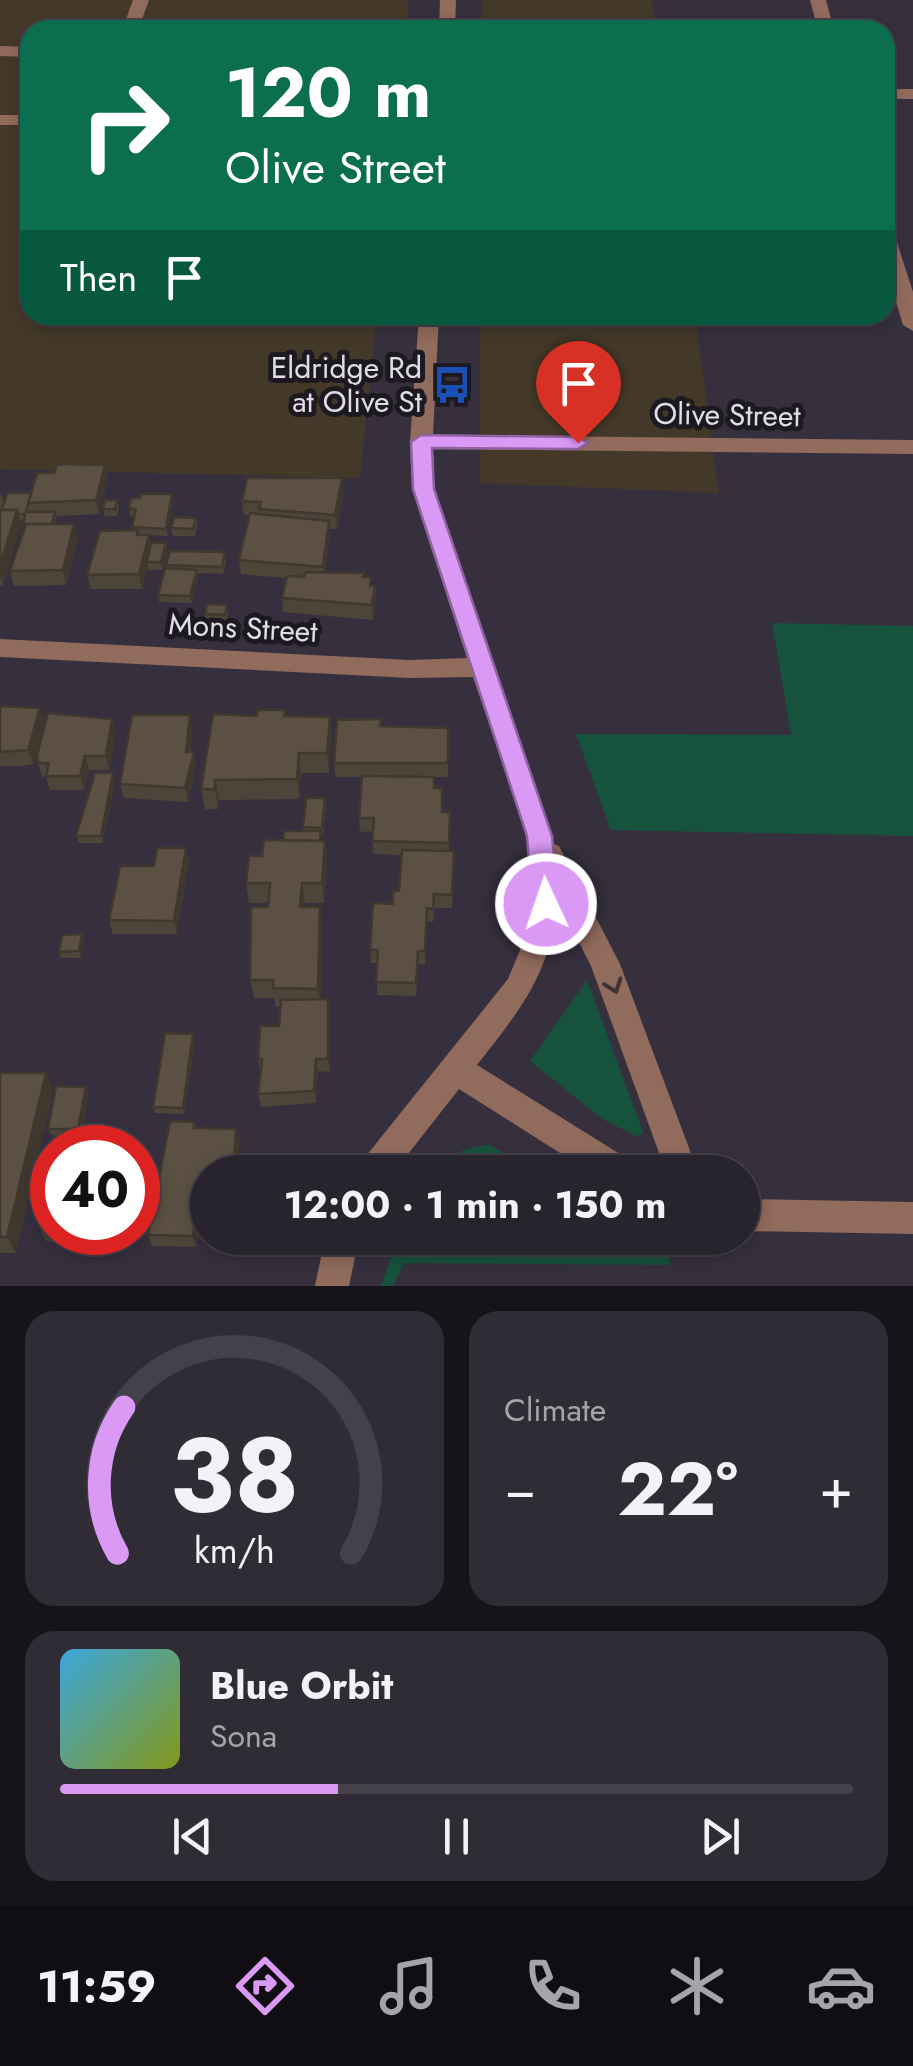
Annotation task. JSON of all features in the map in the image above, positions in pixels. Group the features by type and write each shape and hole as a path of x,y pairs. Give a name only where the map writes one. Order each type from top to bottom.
{"street":[{"path":"895,266 913,325"},
{"path":"428,325 421,442 423,489 540,836 606,964 676,1155"},
{"name":"Olive Street","path":"421,442 913,447"},
{"name":"Mons Street","path":"0,648 410,669 482,667"},
{"path":"387,1155 504,1010 534,956 546,904 540,836"},
{"path":"456,1068 510,1107 590,1155"},
{"path":"760,1215 913,1218"},
{"path":"332,1286 338,1255"}],"shaded area":[{"path":"0,0 409,0 407,20 20,20 20,325 376,325 360,478 0,469"},
{"path":"482,0 652,0 655,20 482,20"},
{"path":"480,325 696,325 719,493 480,483"}],"green space":[{"path":"772,623 913,626 913,836 611,830 576,734 791,735"},
{"path":"587,980 643,1132 638,1137 602,1119 530,1061"},
{"path":"489,1145 508,1155 454,1155"},
{"path":"392,1255 670,1255 669,1265 404,1263 393,1286 381,1286"}],"building":[{"path":"57,464 105,465 96,500 28,503 37,473 54,473"},
{"path":"247,478 342,478 335,515 259,509 261,502 242,501"},
{"path":"7,493 31,493 26,512 55,512 52,524 23,526 25,514 2,510"},
{"path":"141,494 172,494 166,529 132,527 136,509 129,509 131,498 140,498"},
{"path":"105,500 117,500 115,509 103,509"},
{"path":"0,510 17,510 0,565"},
{"path":"250,513 329,521 323,567 239,560"},
{"path":"174,517 196,518 193,529 171,528"},
{"path":"26,524 74,524 63,570 10,571"},
{"path":"138,530 137,535 149,535 139,574 87,575 100,531"},
{"path":"151,543 166,543 161,562 147,562"},
{"path":"170,551 225,552 222,567 166,565"},
{"path":"165,568 197,570 190,596 158,595"},
{"path":"306,572 364,573 363,577 371,577 370,586 375,586 372,605 282,598 287,576 304,577"},
{"path":"207,604 227,605 225,615 205,614"},
{"path":"0,706 40,708 28,750 0,752"},
{"path":"258,710 285,710 284,716 330,717 327,753 299,753 297,779 215,780 215,789 201,789 213,714 257,716"},
{"path":"48,713 112,719 106,756 85,756 80,776 46,776 49,763 38,763 37,755"},
{"path":"132,715 190,715 186,752 194,752 185,788 120,784"},
{"path":"381,719 380,726 448,728 448,763 334,763 337,720"},
{"path":"95,773 113,773 101,836 76,836"},
{"path":"362,776 434,777 434,788 442,788 442,812 450,812 449,843 372,841 374,818 359,818"},
{"path":"306,798 325,798 322,828 303,827"},
{"path":"284,831 321,831 320,841 283,841"},
{"path":"264,840 325,841 322,883 302,883 300,907 320,907 318,989 273,988 273,980 250,980 251,907 268,907 270,883 246,883 249,856 262,856"},
{"path":"157,848 186,848 174,921 109,920 120,866 154,866"},
{"path":"402,850 454,851 452,895 434,894 433,909 427,908 425,951 418,951 416,983 376,982 378,950 370,950 373,903 393,904 393,891 399,891"},
{"path":"82,934 79,951 59,952 62,935"},
{"path":"328,999 328,1059 316,1059 314,1091 258,1094 260,1026 279,1026 281,1000"},
{"path":"165,1033 193,1034 183,1108 153,1107"},
{"path":"0,1073 46,1073 34,1125 30,1125 30,1140 7,1237 0,1237"},
{"path":"56,1086 86,1087 79,1125 49,1125"},
{"path":"170,1121 194,1122 194,1128 236,1129 234,1155 190,1155 190,1236 160,1235 160,1173"}],"place":[{"name":"Eldridge Rd at Olive St","path":"452,385"}],"route":[{"path":"546,904 540,836 423,489 421,442 578,443"}]}
